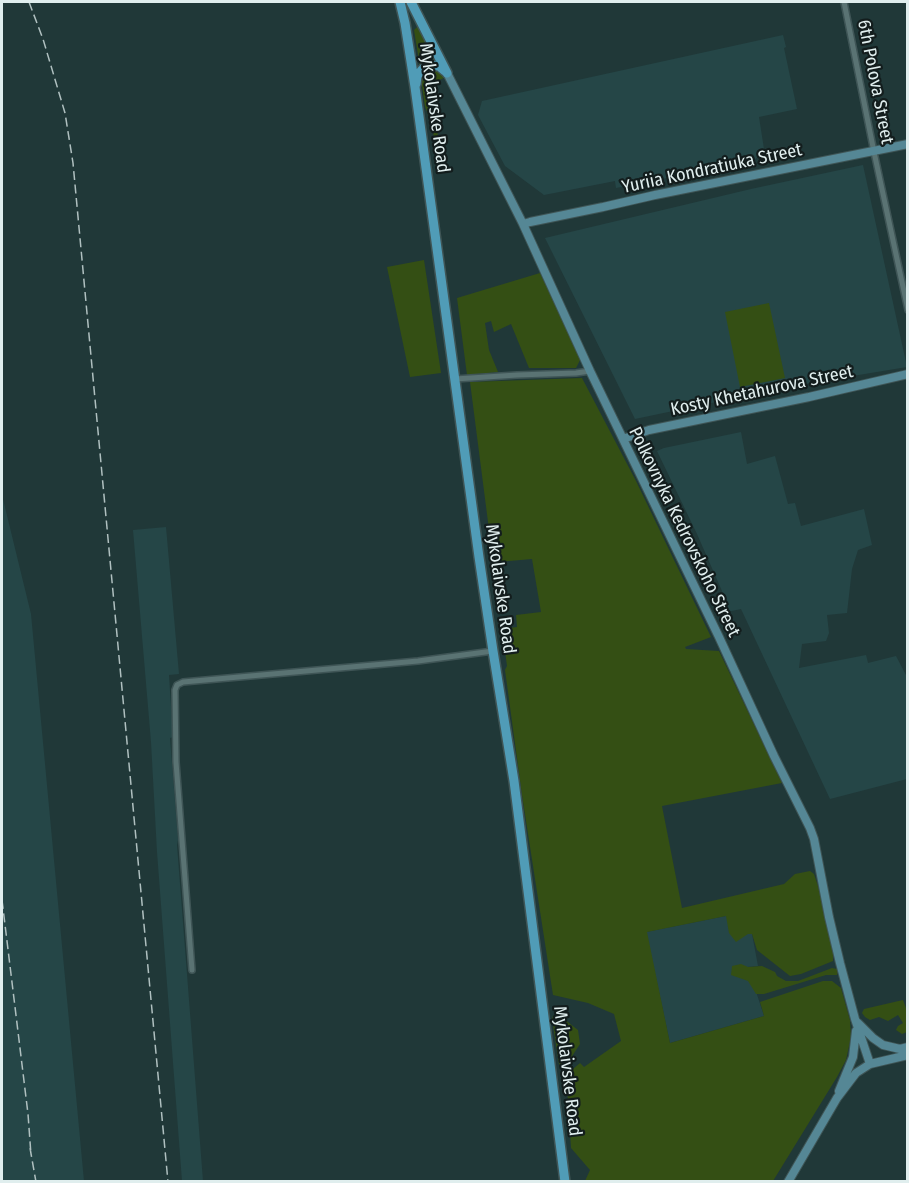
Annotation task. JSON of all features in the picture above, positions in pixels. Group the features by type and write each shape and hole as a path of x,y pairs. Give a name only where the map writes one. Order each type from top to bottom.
{"main road":[{"name":"Mykolaivske Road","path":"400,2 415,87 493,651 514,781 565,1182"},
{"path":"411,2 447,73"},
{"path":"415,87 417,76 427,65 439,66 447,73"}],"street":[{"name":"6th Polova Street","path":"844,2 908,310"},
{"name":"Polkovnyka Kedrovskoho Street","path":"447,73 522,224 814,839 833,934 855,1019 870,1064 856,1073 837,1098 788,1182"},
{"name":"Yuriia Kondratiuka Street","path":"522,224 908,144"},
{"path":"455,379 590,371"},
{"name":"Kosty Khetahurova Street","path":"623,439 649,430 908,374"},
{"path":"192,970 176,762 176,686 183,682 418,661 493,651"},
{"name":"Polkovnyka Kedrovskoho Street","path":"837,1098 853,1057 855,1019"},
{"path":"855,1019 883,1045 900,1049 908,1047"},
{"path":"870,1064 908,1055"}],"shaded area":[{"path":"783,35 797,109 759,117 764,149 754,161 616,188 615,181 544,195 505,166 478,115 482,101"},
{"path":"863,165 907,367 792,386 635,419 545,238"},
{"path":"741,432 747,464 775,456 788,504 795,503 801,526 864,509 872,545 858,550 852,569 847,613 827,615 829,633 826,641 802,644 799,668 866,655 868,663 896,656 907,677 907,779 830,799 741,609 727,612 722,591 657,451"},
{"path":"2,495 31,614 84,1181 2,1181"},
{"path":"166,527 179,674 169,675 173,737 170,738 203,1181 182,1181 151,742 133,530"},
{"path":"726,916 752,934 758,966 748,967 764,1016 670,1043 646,932"}],"green space":[{"path":"417,27 420,28 437,62 420,67 414,30"},
{"path":"433,68 446,77 433,83 438,136 434,137 425,107 421,79 423,74"},
{"path":"424,260 441,373 410,377 387,267"},
{"path":"540,273 581,358 576,368 529,368 511,324 494,332 491,321 485,323 489,350 498,372 467,375 457,298"},
{"path":"769,303 785,378 740,387 725,312"},
{"path":"582,378 636,481 711,637 685,647 686,649 719,651 782,783 662,806 682,908 784,884 795,874 810,871 814,874 818,886 833,947 833,961 790,976 757,950 752,934 736,942 729,933 726,916 647,932 670,1043 764,1016 760,1002 823,981 832,981 841,988 850,1020 851,1037 846,1060 773,1181 585,1181 590,1170 571,1148 567,1086 573,1069 580,1063 584,1067 621,1041 614,1014 588,1003 553,995 522,795 505,670 507,666 502,629 517,627 516,615 541,612 532,559 498,562 492,553 470,382"},
{"path":"741,964 748,967 762,966 775,972 777,976 786,981 798,981 832,968 838,971 837,975 826,975 764,994 756,994 748,981 731,975 732,966"},
{"path":"903,1000 907,1011 907,1032 902,1034 896,1030 903,1023 898,1015 888,1021 879,1017 870,1020 862,1013 864,1009"},
{"path":"556,1014 578,1030 580,1044 564,1066 559,1064 552,1019"}],"railway":[{"path":"29,2 43,39 65,113 73,163 168,1182"},
{"path":"2,900 31,1155"},
{"path":"30,1148 36,1182"}]}
